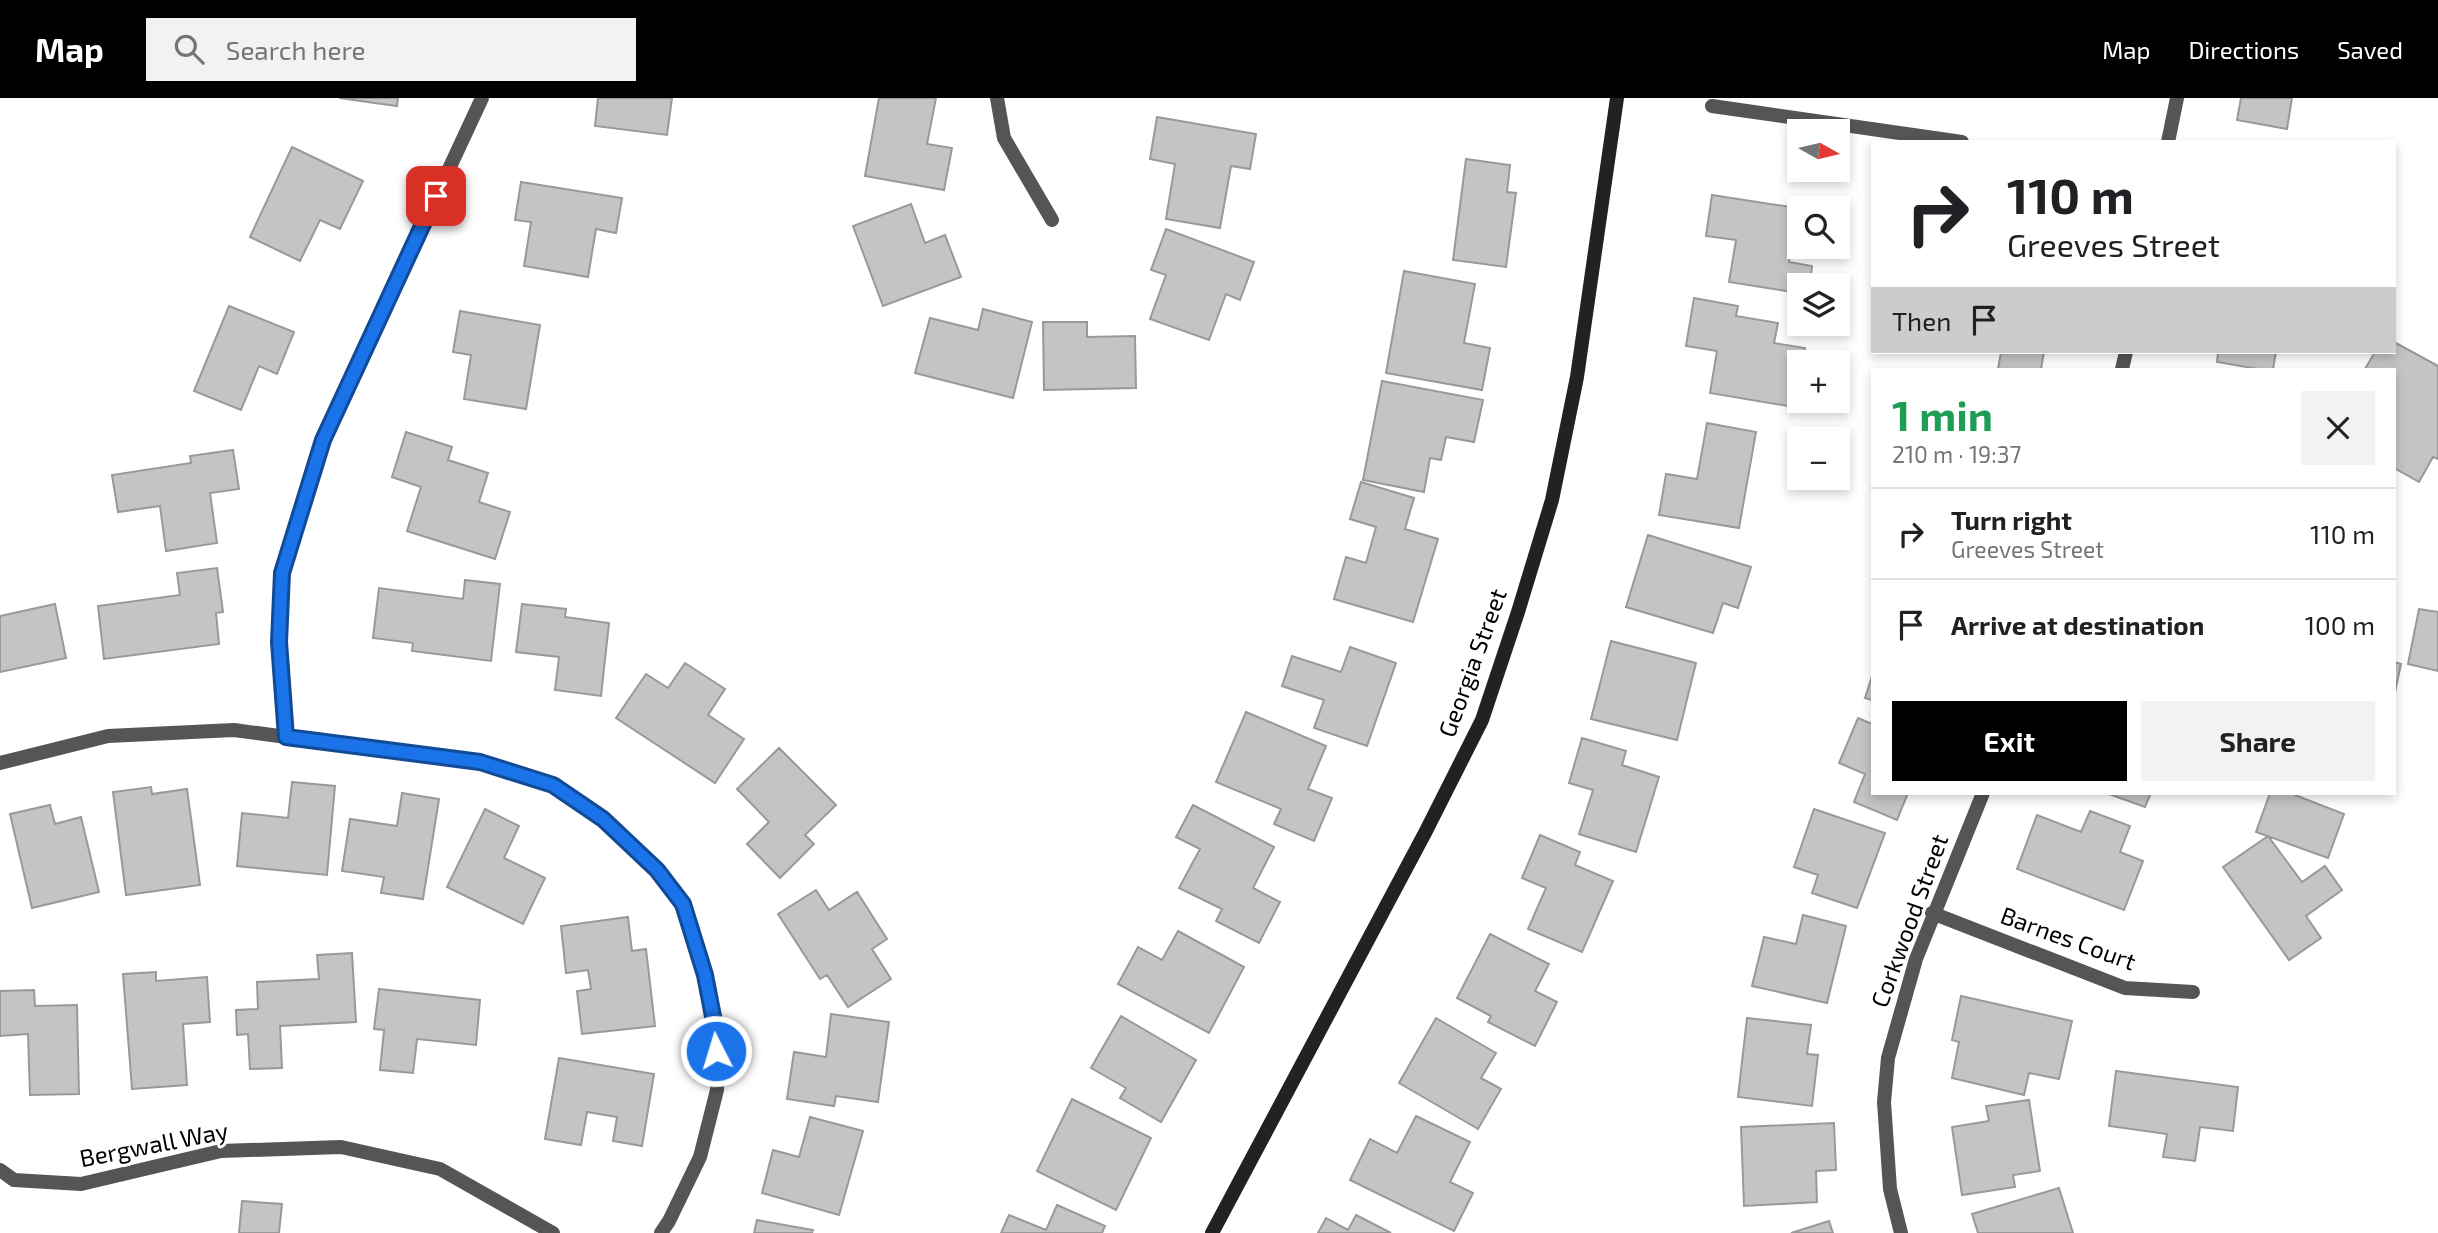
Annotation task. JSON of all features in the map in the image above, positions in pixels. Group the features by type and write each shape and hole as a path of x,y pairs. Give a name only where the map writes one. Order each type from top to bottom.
{"main road":[{"name":"Georgia Street","path":"1212,1233 1426,831 1482,720 1552,500 1577,377 1617,98"}],"street":[{"path":"286,737 279,642 282,573 286,559 323,440 482,98"},
{"path":"997,98 1004,138 1052,220"},
{"path":"2168,140 2177,98"},
{"path":"1712,106 1948,140"},
{"path":"0,763 108,736 234,730 480,762 553,785 603,819 657,870 683,904 705,975 716,1044 717,1090 701,1157 661,1233"},
{"name":"Corkwood Street","path":"1901,1233 1890,1189 1884,1102 1888,1058 1932,913 1982,795"},
{"name":"Barnes Court","path":"1932,913 2125,988 2193,992"},
{"name":"Bergwall Way","path":"0,1170 14,1180 81,1184 221,1152 341,1147 440,1169 553,1233"}],"building":[{"path":"339,98 398,98 397,106"},
{"path":"598,98 672,98 667,135 595,126"},
{"path":"879,98 936,98 927,144 952,148 944,190 865,176"},
{"path":"2241,98 2292,98 2287,129 2237,120"},
{"path":"1157,117 1256,134 1250,169 1231,166 1220,228 1166,219 1175,164 1150,159"},
{"path":"292,147 363,181 340,229 320,220 300,261 250,237"},
{"path":"1466,159 1510,165 1507,192 1516,193 1506,267 1453,260"},
{"path":"521,182 622,198 616,233 596,229 588,277 524,266 531,222 515,220"},
{"path":"1712,195 1787,206 1787,259 1789,262 1812,266 1811,273 1787,273 1787,291 1729,282 1736,240 1706,236"},
{"path":"911,204 925,243 945,235 961,277 883,306 853,226"},
{"path":"1166,229 1254,262 1240,300 1226,294 1209,340 1150,319 1166,275 1151,270"},
{"path":"1404,271 1475,284 1464,343 1490,348 1482,390 1386,373"},
{"path":"1694,298 1738,306 1736,316 1778,323 1774,343 1805,348 1787,350 1787,406 1710,393 1717,351 1686,346"},
{"path":"229,306 294,332 277,374 259,366 241,410 194,391"},
{"path":"983,309 1032,322 1013,398 915,373 930,318 978,330"},
{"path":"460,311 540,325 526,409 464,399 471,355 453,352"},
{"path":"1043,322 1087,322 1087,337 1135,336 1136,388 1044,390"},
{"path":"2396,343 2438,366 2438,459 2433,457 2419,482 2396,469 2396,368 2366,368 2374,354 2396,354"},
{"path":"2001,354 2044,354 2041,368 1998,368"},
{"path":"2218,354 2276,354 2273,368 2252,368 2217,362"},
{"path":"1382,381 1483,400 1474,442 1446,437 1441,460 1430,458 1424,492 1363,480"},
{"path":"1707,423 1756,432 1739,528 1659,515 1666,474 1697,479"},
{"path":"406,432 452,447 448,460 488,473 479,502 510,512 495,559 407,531 421,487 392,477"},
{"path":"233,450 239,489 210,493 217,543 166,551 160,506 118,512 112,475 191,463 190,456"},
{"path":"1361,482 1414,498 1405,529 1438,539 1413,622 1334,599 1346,557 1366,563 1376,527 1350,519"},
{"path":"1648,535 1751,567 1738,608 1723,603 1713,633 1626,607"},
{"path":"217,568 223,612 216,613 219,644 104,659 98,606 180,595 177,573"},
{"path":"465,580 500,584 491,661 412,651 413,643 373,638 379,588 463,599"},
{"path":"55,604 66,658 0,672 0,616"},
{"path":"522,604 566,609 565,617 609,623 601,696 555,690 559,657 516,652"},
{"path":"2419,609 2438,612 2438,671 2408,664"},
{"path":"1611,641 1696,663 1677,740 1591,719"},
{"path":"1350,647 1396,663 1367,746 1314,728 1324,700 1282,686 1292,656 1341,672"},
{"path":"685,663 725,689 708,715 744,739 715,783 616,718 646,674 668,688"},
{"path":"2396,663 2401,664 2396,688"},
{"path":"1871,679 1871,700 1865,698"},
{"path":"1246,712 1326,746 1308,789 1332,798 1314,841 1274,824 1281,809 1216,782"},
{"path":"1858,718 1871,724 1871,795 1907,795 1897,820 1854,802 1865,774 1839,763"},
{"path":"1582,738 1626,751 1622,765 1659,777 1636,852 1579,834 1593,790 1569,783"},
{"path":"779,748 836,805 805,835 814,844 780,878 747,844 769,822 737,789"},
{"path":"292,782 335,786 327,875 237,866 242,813 288,818"},
{"path":"151,787 152,794 187,789 200,885 126,895 113,792"},
{"path":"402,793 439,799 423,899 381,893 384,877 342,871 350,819 397,826"},
{"path":"2112,795 2150,795 2145,807"},
{"path":"2269,795 2295,795 2344,814 2328,858 2256,832"},
{"path":"50,805 55,824 81,817 99,892 32,908 10,814"},
{"path":"1193,805 1274,847 1253,888 1280,902 1259,943 1216,921 1222,909 1179,888 1200,849 1176,837"},
{"path":"485,809 519,826 504,858 545,878 523,924 447,887"},
{"path":"1814,809 1885,833 1857,908 1812,893 1818,875 1794,867"},
{"path":"2090,811 2130,826 2120,852 2143,861 2124,910 2017,869 2037,815 2081,832"},
{"path":"1540,835 1580,852 1575,865 1613,881 1582,952 1528,929 1546,888 1522,878"},
{"path":"2268,836 2302,882 2325,866 2342,890 2306,916 2321,938 2289,960 2223,867"},
{"path":"816,890 829,910 857,892 887,939 872,949 891,979 848,1007 827,975 820,979 778,914"},
{"path":"1803,915 1846,926 1827,1003 1752,986 1764,937 1796,944"},
{"path":"628,917 632,951 646,949 655,1026 582,1034 577,991 591,989 588,970 566,973 561,926"},
{"path":"1178,931 1244,967 1209,1033 1118,984 1138,947 1162,960"},
{"path":"1490,934 1549,964 1535,991 1557,1002 1535,1046 1488,1022 1491,1016 1457,998"},
{"path":"352,953 356,1022 280,1026 282,1068 250,1069 248,1034 237,1035 236,1010 258,1009 257,982 319,979 317,955"},
{"path":"156,972 156,981 207,977 210,1022 183,1024 187,1085 132,1089 123,974"},
{"path":"379,989 480,1000 476,1045 417,1039 413,1073 380,1070 384,1030 374,1029"},
{"path":"34,990 35,1006 77,1005 79,1094 30,1095 28,1034 0,1036 0,991"},
{"path":"1961,996 2072,1021 2059,1079 2029,1073 2024,1095 1952,1078 1959,1042 1952,1040"},
{"path":"831,1014 889,1022 878,1102 836,1096 834,1106 787,1099 794,1052 826,1057"},
{"path":"1121,1016 1196,1060 1161,1122 1120,1098 1126,1088 1091,1068"},
{"path":"1436,1018 1496,1053 1481,1078 1501,1089 1478,1129 1399,1083"},
{"path":"1747,1018 1811,1025 1807,1054 1818,1055 1812,1106 1738,1097"},
{"path":"559,1058 654,1074 642,1146 613,1141 617,1117 587,1112 581,1145 545,1139"},
{"path":"2116,1071 2238,1087 2233,1131 2200,1127 2195,1161 2163,1157 2167,1134 2109,1126"},
{"path":"1072,1099 1151,1138 1116,1210 1037,1171"},
{"path":"2029,1100 2040,1171 2013,1175 2015,1187 1962,1195 1952,1127 1989,1121 1986,1106"},
{"path":"1416,1116 1470,1142 1450,1182 1473,1193 1454,1231 1350,1180 1370,1139 1397,1153"},
{"path":"810,1117 863,1131 839,1215 762,1193 773,1150 799,1157"},
{"path":"1834,1123 1836,1170 1816,1171 1817,1202 1744,1206 1741,1127"},
{"path":"2059,1188 2073,1233 1978,1233 1972,1214"},
{"path":"242,1201 282,1204 279,1233 239,1233"},
{"path":"1057,1205 1105,1226 1102,1233 1001,1233 1009,1215 1046,1230"},
{"path":"1356,1215 1391,1233 1318,1233 1326,1218 1348,1230"},
{"path":"757,1220 813,1230 812,1233 754,1233"},
{"path":"1829,1221 1833,1233 1791,1233"}],"route":[{"path":"436,196 323,440 282,573 279,642 286,737 480,762 553,785 603,819 657,870 683,904 705,975 716,1032 716,1051"}]}
